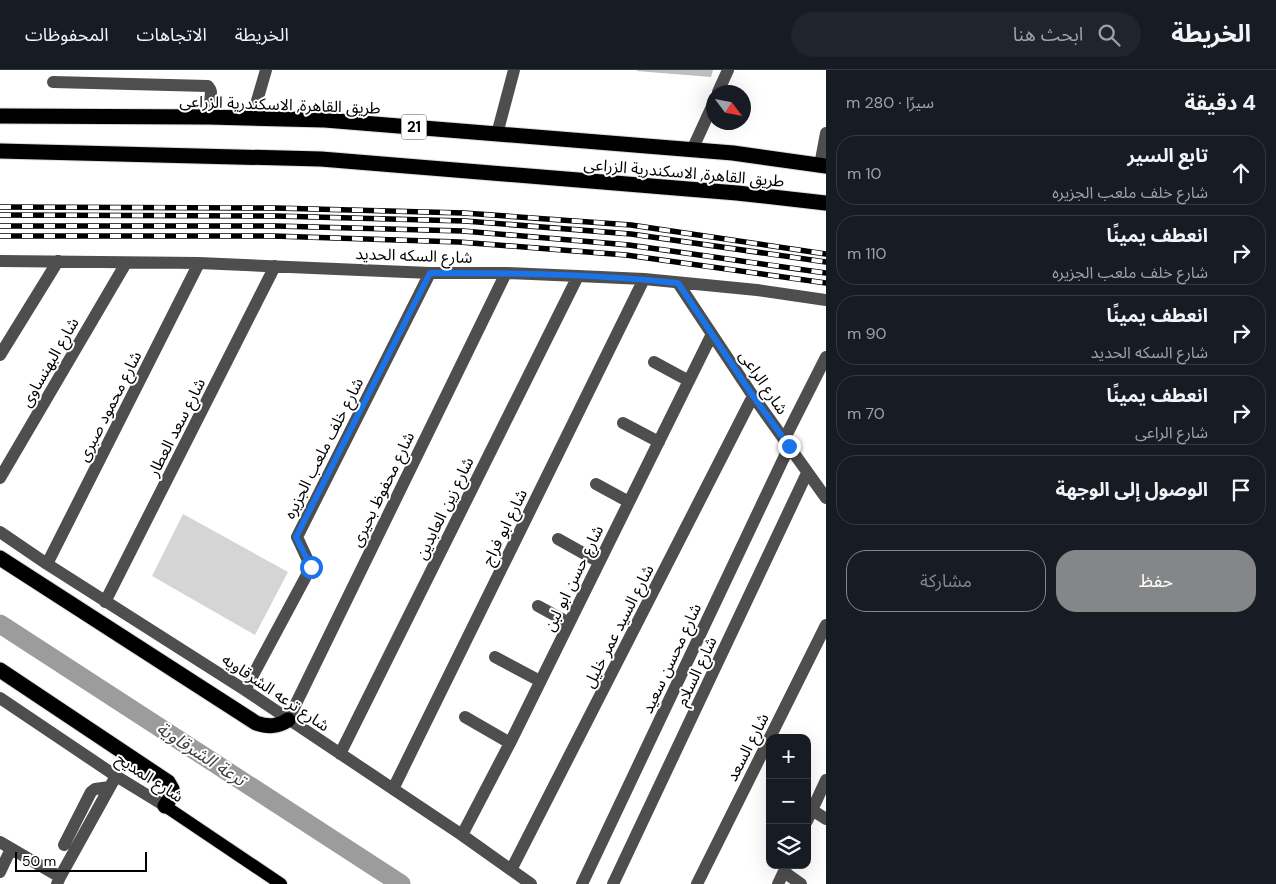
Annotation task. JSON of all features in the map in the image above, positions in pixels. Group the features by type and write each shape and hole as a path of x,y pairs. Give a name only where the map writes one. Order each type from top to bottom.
{"highway":[{"name":"طريق القاهرة, الاسكندرية الزراعى","path":"0,116 209,117 325,120 733,153 823,165"},
{"name":"طريق القاهرة, الاسكندرية الزراعى","path":"0,151 321,159 737,193 826,203"},
{"path":"0,558 256,723 263,726 271,726 288,720"},
{"path":"0,670 168,782 172,789 171,798 165,806"}],"main road":[{"name":"شارع المديح","path":"165,806 281,884"}],"street":[{"path":"252,118 266,70"},
{"path":"497,134 514,70"},
{"path":"721,85 728,70"},
{"path":"53,82 208,86 211,92 209,117"},
{"path":"692,150 706,119"},
{"path":"823,165 826,133"},
{"name":"شارع السكه الحديد","path":"0,261 199,263 430,273 506,273 644,279 757,290 826,300"},
{"path":"0,356 58,261"},
{"name":"شارع البهنساوى","path":"0,478 126,263"},
{"name":"شارع محمود صبرى","path":"47,564 199,263"},
{"name":"شارع سعد العطار","path":"106,602 275,266"},
{"name":"شارع خلف ملعب الجزيره","path":"245,690 311,567 296,537 430,273"},
{"name":"شارع محفوظ بحيرى","path":"288,720 506,273"},
{"name":"شارع زين العابدين","path":"340,754 578,276"},
{"name":"شارع ابو فراج","path":"392,789 644,279"},
{"name":"شارع الراعى","path":"678,283 753,396 826,498"},
{"name":"شارع حسن ابو لبن","path":"462,836 510,743 712,334"},
{"name":"شارع محسن سعيد","path":"582,884 826,357"},
{"path":"654,362 689,381"},
{"name":"شارع السيد عمر خليل","path":"511,870 753,396"},
{"path":"623,422 659,442"},
{"name":"شارع السلام","path":"613,884 807,473"},
{"path":"596,484 629,502"},
{"name":"شارع ترعه الشرقاويه","path":"0,532 245,690 531,884"},
{"path":"558,539 599,562"},
{"path":"538,606 569,623"},
{"name":"شارع السعد","path":"696,884 826,625"},
{"path":"495,657 540,682"},
{"name":"شارع المديح","path":"0,698 116,776 165,806"},
{"path":"465,717 510,743"},
{"path":"0,842 58,882 116,776"},
{"path":"811,813 826,780"},
{"path":"64,845 91,792 95,789 110,787"},
{"path":"811,815 826,820"},
{"path":"0,872 11,849"},
{"path":"778,884 785,869"},
{"path":"786,869 801,884"}],"shaded area":[{"path":"183,514 288,572 255,635 152,576"}],"building":[{"path":"637,70 713,70 711,77"}],"waterway":[{"name":"ترعة الشرقاوية","path":"0,624 401,884"}],"railway":[{"path":"0,207 275,208 464,213 631,225 826,254"},
{"path":"0,215 275,216 465,221 631,234 826,262"},
{"path":"0,226 276,226 463,231 629,245 826,273"},
{"path":"0,236 273,236 459,242 626,255 826,283"}],"route":[{"path":"311,567 296,537 430,273 506,273 644,279 678,283 753,396 789,446"}]}
